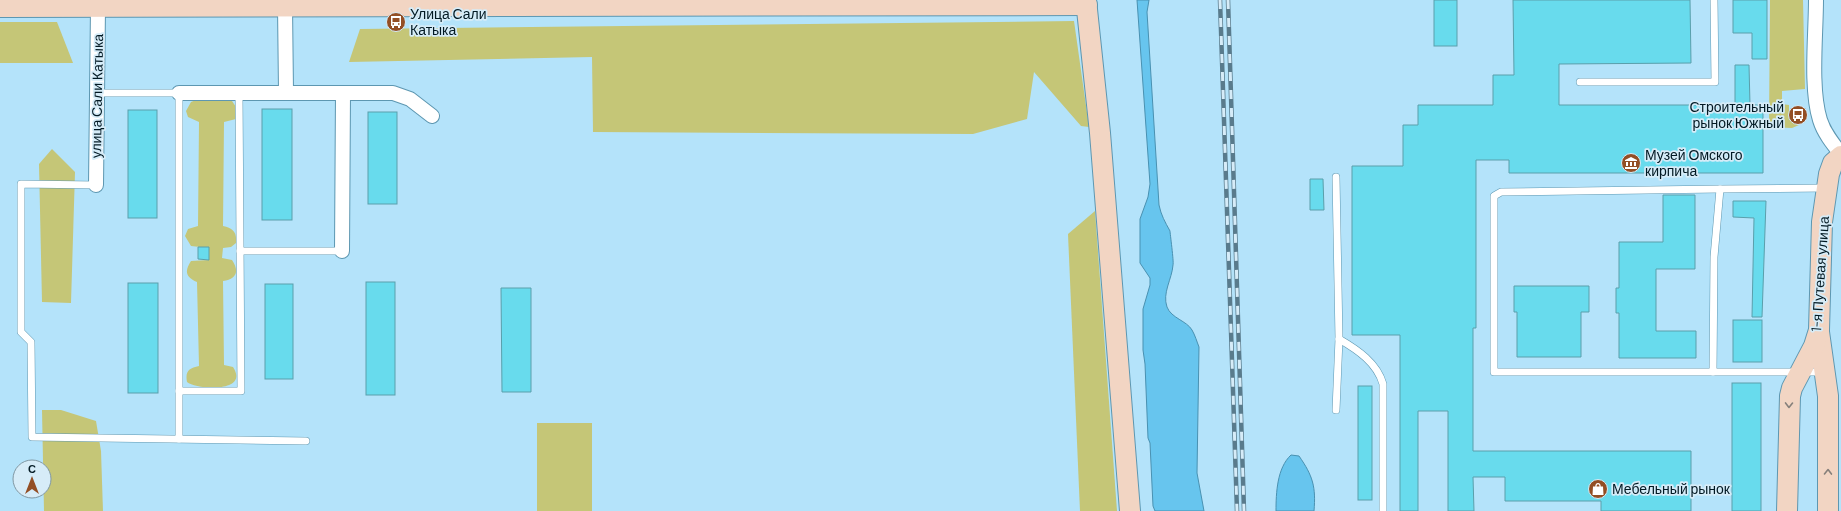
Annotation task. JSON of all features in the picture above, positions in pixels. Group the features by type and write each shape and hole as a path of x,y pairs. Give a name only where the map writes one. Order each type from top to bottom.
{"main road":[{"path":"0,7 98,7 147,3 285,6 324,3 1087,2 1100,133 1130,511"},
{"name":"1-я Путевая улица","path":"1787,511 1790,396 1792,388 1814,346 1818,330 1822,222 1829,174 1833,163 1841,155"},
{"path":"1818,330 1829,406 1828,511"}],"street":[{"name":"1-я Путевая улица","path":"1816,0 1815,96 1820,121 1829,139 1841,155"},
{"path":"285,6 286,92"},
{"name":"улица Сали Катыка","path":"96,185 98,7"},
{"path":"180,93 393,93 410,99 432,116"},
{"path":"342,251 343,93"}],"lane":[{"path":"1580,82 1715,82 1714,0"},
{"path":"97,93 180,93 179,439"},
{"path":"179,391 241,391 238,93"},
{"path":"1336,177 1339,339 1336,410"},
{"path":"96,185 21,184 21,332 31,342 32,437 306,441"},
{"path":"1824,372 1494,372 1494,196 1501,192 1828,188"},
{"path":"1713,372 1714,257 1720,189"},
{"path":"240,251 342,251"},
{"path":"1339,339 1359,350 1380,373 1384,384 1382,511"}],"shaded area":[{"path":"1770,0 1803,0 1805,89 1782,91 1782,104 1789,105 1789,120 1799,121 1799,125 1792,128 1769,127"},
{"path":"1074,21 1089,127 1081,126 1034,72 1027,119 973,134 593,132 592,57 349,62 360,29"},
{"path":"0,22 57,22 73,63 0,63"},
{"path":"196,100 232,101 236,107 236,119 224,122 223,226 234,231 236,243 231,247 223,248 222,258 232,260 236,268 234,277 223,281 224,365 233,367 236,375 234,381 229,385 210,388 193,385 187,382 188,371 199,366 197,282 188,276 187,268 191,261 209,260 209,248 191,246 185,236 188,229 198,226 199,122 188,117 186,111 191,102"},
{"path":"52,149 75,172 71,303 42,302 39,164"},
{"path":"1095,211 1117,511 1080,511 1068,234"},
{"path":"42,410 61,410 96,421 101,451 103,511 44,511 44,499 52,499 52,459 43,459"},
{"path":"537,423 592,423 592,511 537,511"}],"water":[{"path":"1137,0 1149,0 1147,12 1159,205 1170,231 1173,259 1172,270 1166,291 1166,302 1169,311 1190,327 1199,347 1197,473 1204,511 1155,511 1153,506 1143,350 1143,309 1150,285 1150,278 1140,263 1140,219 1148,197 1150,184"},
{"path":"1291,455 1299,456 1308,470 1314,488 1314,511 1276,511 1278,481 1286,460"}],"building":[{"path":"1434,0 1457,0 1457,46 1434,46"},
{"path":"1513,0 1690,0 1691,63 1559,64 1559,105 1735,105 1735,65 1749,65 1750,105 1763,105 1763,173 1509,173 1509,160 1476,160 1476,328 1473,328 1473,451 1691,451 1691,511 1601,511 1601,501 1505,501 1505,477 1473,477 1474,511 1448,511 1448,411 1418,411 1418,511 1400,511 1400,335 1352,335 1352,166 1403,166 1403,125 1418,125 1418,105 1493,105 1493,75 1514,75"},
{"path":"1733,0 1767,0 1767,59 1752,59 1752,33 1733,33"},
{"path":"262,109 292,109 292,220 262,220"},
{"path":"128,110 157,110 157,218 128,218"},
{"path":"368,112 397,112 397,204 368,204"},
{"path":"1310,179 1323,179 1324,210 1310,210"},
{"path":"1663,195 1695,195 1695,269 1656,269 1656,331 1696,331 1696,358 1619,358 1619,313 1616,313 1616,288 1619,288 1619,242 1663,242"},
{"path":"1733,201 1766,201 1762,317 1752,317 1754,218 1733,217"},
{"path":"198,247 209,247 209,260 198,259"},
{"path":"366,282 395,282 395,395 366,395"},
{"path":"128,283 158,283 158,393 128,393"},
{"path":"265,284 293,284 293,379 265,379"},
{"path":"1514,286 1589,286 1589,312 1581,312 1581,357 1517,357 1517,312 1514,312"},
{"path":"501,288 531,288 531,392 502,392"},
{"path":"1733,320 1762,320 1762,362 1733,362"},
{"path":"1732,383 1761,383 1761,511 1732,511"},
{"path":"1358,386 1372,386 1372,500 1358,500"}],"railway":[{"path":"1220,0 1237,511"},
{"path":"1228,0 1244,511"}],"place":[{"name":"Улица Сали Катыка","path":"396,22"},
{"name":"Строительный рынок Южный","path":"1798,115"},
{"name":"Музей Омского кирпича","path":"1631,163"},
{"name":"Мебельный рынок","path":"1598,489"}]}
